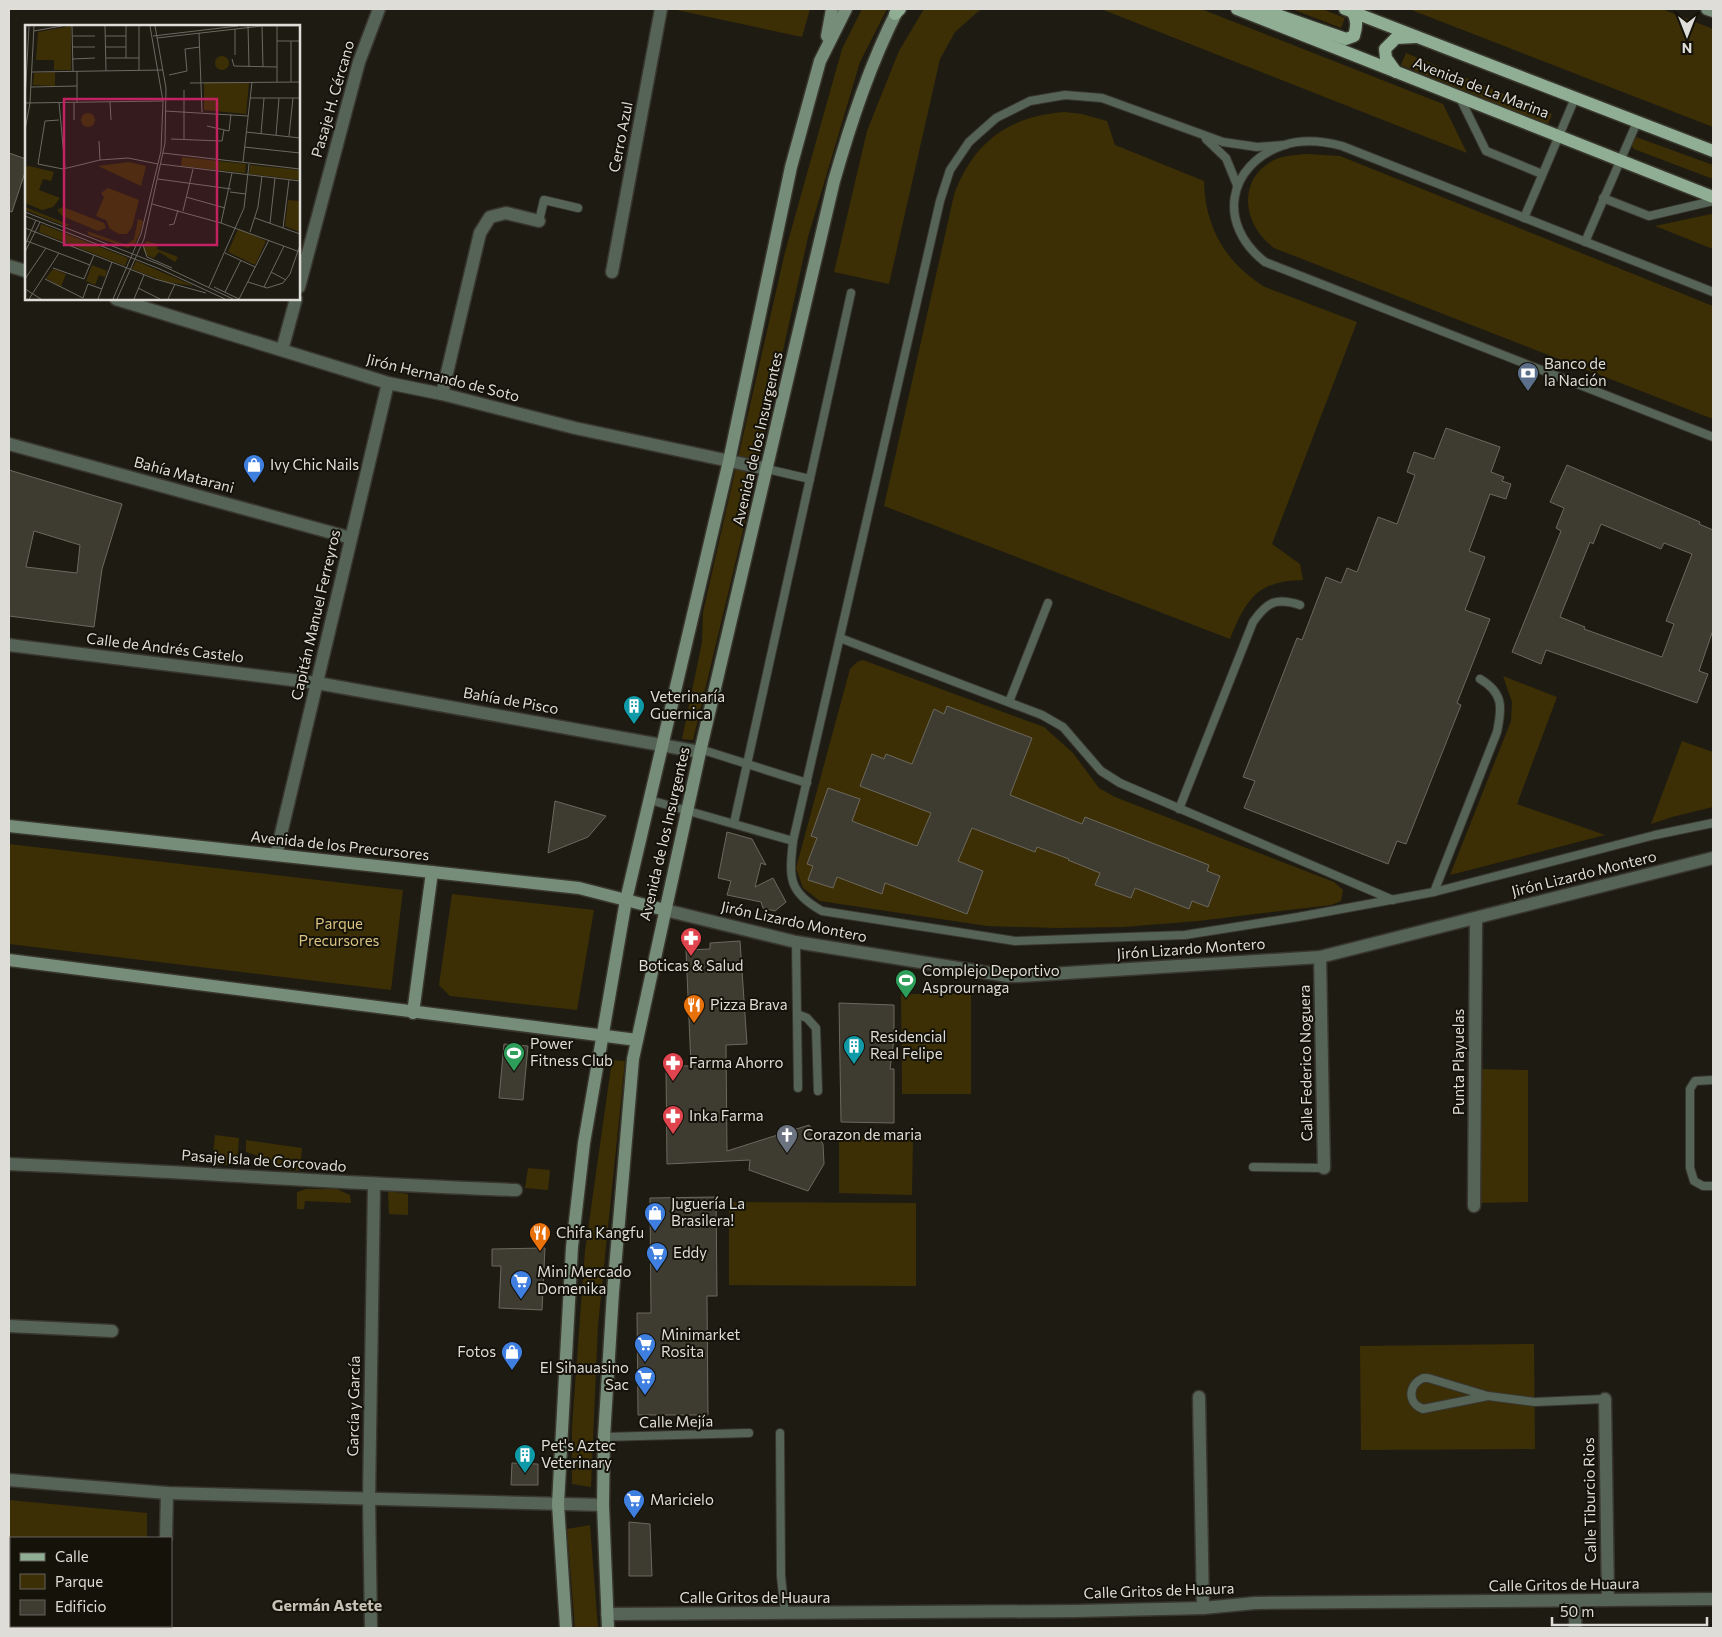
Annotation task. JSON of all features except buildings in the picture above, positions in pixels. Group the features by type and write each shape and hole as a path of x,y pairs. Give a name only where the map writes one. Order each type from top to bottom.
{"main road":[{"path":"824,50 832,9"},
{"name":"Avenida de los Insurgentes","path":"566,1628 558,1504 573,1238 584,1142 626,900 729,461 791,167 824,50 846,9"},
{"name":"Avenida de La Marina","path":"1237,9 1713,197"},
{"path":"1253,9 1263,10 1346,39 1354,36 1357,20 1349,10"},
{"path":"1707,9 1713,11"},
{"name":"Avenida de La Marina","path":"1349,10 1713,151"},
{"name":"Avenida de los Insurgentes","path":"608,1628 603,1505 604,1437 613,1292 637,1040 700,751 768,469 834,181 852,120 871,67 897,11"},
{"path":"1396,72 1386,58 1385,49 1396,38 1421,37"},
{"name":"Avenida de los Precursores","path":"9,826 579,888 665,910"},
{"path":"413,1013 432,872"},
{"path":"9,960 413,1013 637,1040"}],"street":[{"name":"Pasaje H. Cércano","path":"300,283 359,62 379,9"},
{"name":"Cerro Azul","path":"612,272 661,9"},
{"path":"442,394 480,233 490,216 506,213 539,221"},
{"path":"9,266 25,271"},
{"name":"Jirón Hernando de Soto","path":"119,300 388,383 442,394 575,428 768,469"},
{"path":"282,350 296,300"},
{"name":"Capitán Manuel Ferreyros","path":"276,855 388,383"},
{"name":"Bahía Matarani","path":"9,444 351,538"},
{"name":"Calle de Andrés Castelo","path":"9,646 317,683"},
{"name":"Bahía de Pisco","path":"317,683 700,751"},
{"name":"Jirón Lizardo Montero","path":"665,910 796,942 1008,976 1320,958 1713,858"},
{"name":"Punta Playuelas","path":"1474,1206 1476,919"},
{"name":"Calle Federico Noguera","path":"1320,958 1324,1168"},
{"name":"Pasaje Isla de Corcovado","path":"9,1164 156,1170 374,1185 516,1190"},
{"name":"García y García","path":"371,1628 369,1499 374,1185"},
{"path":"9,1326 112,1331"},
{"path":"1199,1397 1204,1608"},
{"name":"Calle Tiburcio Rios","path":"1605,1400 1608,1599"},
{"path":"9,1480 167,1493 603,1505"},
{"path":"166,1537 167,1493"},
{"name":"Calle Gritos de Huaura","path":"606,1614 785,1614 1204,1608 1255,1603 1576,1602 1608,1599 1713,1600"},
{"path":"1575,1628 1576,1602"}],"lane":[{"path":"1713,292 1342,146 1313,141 1285,145 1240,146 1199,134 1102,98 1065,95 1030,101 996,118 969,142 950,170 940,202 806,783 793,841 790,865 793,884 804,900 822,911 1015,941 1185,935 1393,901 1655,835 1713,823"},
{"path":"1460,98 1486,151 1542,174"},
{"path":"1524,218 1574,98"},
{"path":"1585,242 1637,122"},
{"path":"1199,134 1216,146 1226,158 1238,185"},
{"path":"1285,145 1255,162 1241,176 1234,199 1236,223 1247,245 1266,262 1713,437"},
{"path":"1604,198 1649,216 1713,201"},
{"path":"539,221 544,200 578,208"},
{"path":"734,823 851,293"},
{"path":"768,469 810,479"},
{"path":"1179,809 1253,622 1263,608 1275,601 1287,601 1300,605"},
{"path":"1009,702 1048,603"},
{"path":"840,638 1042,715 1063,727 1101,771 1120,783 1393,901"},
{"path":"1434,892 1497,732 1502,712 1498,695 1491,686 1480,679"},
{"path":"700,751 806,783"},
{"path":"650,800 688,809 793,841"},
{"path":"796,942 798,1088"},
{"path":"798,1014 807,1018 816,1028 818,1091"},
{"path":"1713,1080 1695,1081 1690,1089 1690,1168 1694,1181 1703,1186 1713,1186"},
{"path":"1253,1167 1324,1168"},
{"path":"1488,1396 1428,1409 1420,1408 1415,1404 1411,1394 1416,1382 1428,1378 1488,1396 1535,1402 1605,1400"},
{"name":"Calle Mejía","path":"604,1437 749,1433"},
{"path":"780,1433 781,1576 785,1614"}],"green space":[{"path":"672,9 810,9 802,37"},
{"path":"862,9 887,9 860,62 808,237 747,514 693,740 682,739 702,642 703,612 785,252 842,49"},
{"path":"924,9 981,9 955,32 940,59 889,284 834,272 867,131 899,51"},
{"path":"1101,9 1201,9 1443,104 1467,153"},
{"path":"1292,9 1322,9 1345,18 1341,28"},
{"path":"1409,9 1662,9 1713,29 1713,127"},
{"path":"1406,53 1552,114 1548,124 1401,65"},
{"path":"1065,112 1082,114 1107,121 1115,145 1204,181 1208,214 1213,229 1229,255 1251,277 1265,287 1357,322 1272,544 1300,564 1303,580 1274,584 1255,595 1242,613 1230,639 884,506 954,195 962,176 971,160 983,147 1010,126 1027,119"},
{"path":"1636,137 1713,165 1713,179 1634,149 1631,145"},
{"path":"1307,154 1340,156 1713,306 1713,419 1274,248 1255,227 1250,215 1249,189 1254,178 1263,167 1276,159"},
{"path":"1713,215 1713,249 1655,226"},
{"path":"863,660 1044,727 1073,753 1099,788 1115,797 1334,882 1343,890 1341,901 1331,905 1198,921 1123,927 1056,928 987,926 820,901 803,888 796,868 850,669 857,662"},
{"path":"1503,676 1557,697 1517,804 1605,835 1450,875 1511,721 1512,702"},
{"path":"1682,741 1713,752 1713,807 1651,824"},
{"name":"Parque Precursores","path":"9,844 403,890 391,990 9,944"},
{"path":"452,894 594,910 577,1010 450,996 439,985"},
{"path":"901,994 971,994 971,1094 902,1094"},
{"path":"612,1060 625,1061 598,1325 591,1487 572,1484 572,1426 585,1251"},
{"path":"1480,1069 1528,1070 1528,1202 1479,1203"},
{"path":"215,1135 239,1138 237,1165 212,1165"},
{"path":"839,1136 913,1138 912,1195 839,1193"},
{"path":"246,1140 302,1148 300,1171 283,1169 264,1158 246,1152"},
{"path":"528,1168 550,1170 548,1190 525,1188"},
{"path":"306,1189 337,1189 350,1195 351,1203 305,1201 304,1209 297,1209 297,1192"},
{"path":"388,1191 408,1194 408,1215 389,1214"},
{"path":"729,1202 916,1203 916,1286 729,1285"},
{"path":"1534,1344 1535,1449 1361,1450 1360,1346"},
{"path":"9,1500 147,1513 147,1537 10,1537 10,1627 147,1628 9,1628"},
{"path":"590,1525 598,1628 575,1628 567,1529"}],"place":[{"name":"Banco de la Nación","path":"1528,392"},
{"name":"Ivy Chic Nails","path":"254,484"},
{"name":"Veterinaría Guernica","path":"634,725"},
{"name":"Boticas & Salud","path":"691,957"},
{"name":"Complejo Deportivo Asprournaga","path":"906,999"},
{"name":"Pizza Brava","path":"694,1024"},
{"name":"Residencial Real Felipe","path":"854,1065"},
{"name":"Power Fitness Club","path":"514,1072"},
{"name":"Farma Ahorro","path":"673,1082"},
{"name":"Inka Farma","path":"673,1135"},
{"name":"Corazon de maria","path":"787,1154"},
{"name":"Juguería La Brasilera!","path":"655,1232"},
{"name":"Chifa Kangfu","path":"540,1252"},
{"name":"Eddy","path":"657,1272"},
{"name":"Mini Mercado Domenika","path":"521,1300"},
{"name":"Minimarket Rosita","path":"645,1363"},
{"name":"Fotos","path":"512,1371"},
{"name":"El Sihauasino Sac","path":"645,1396"},
{"name":"Pet's Aztec Veterinary","path":"525,1474"},
{"name":"Maricielo","path":"634,1519"}],"district":[{"name":"Germán Astete","path":"327,1605"}]}
